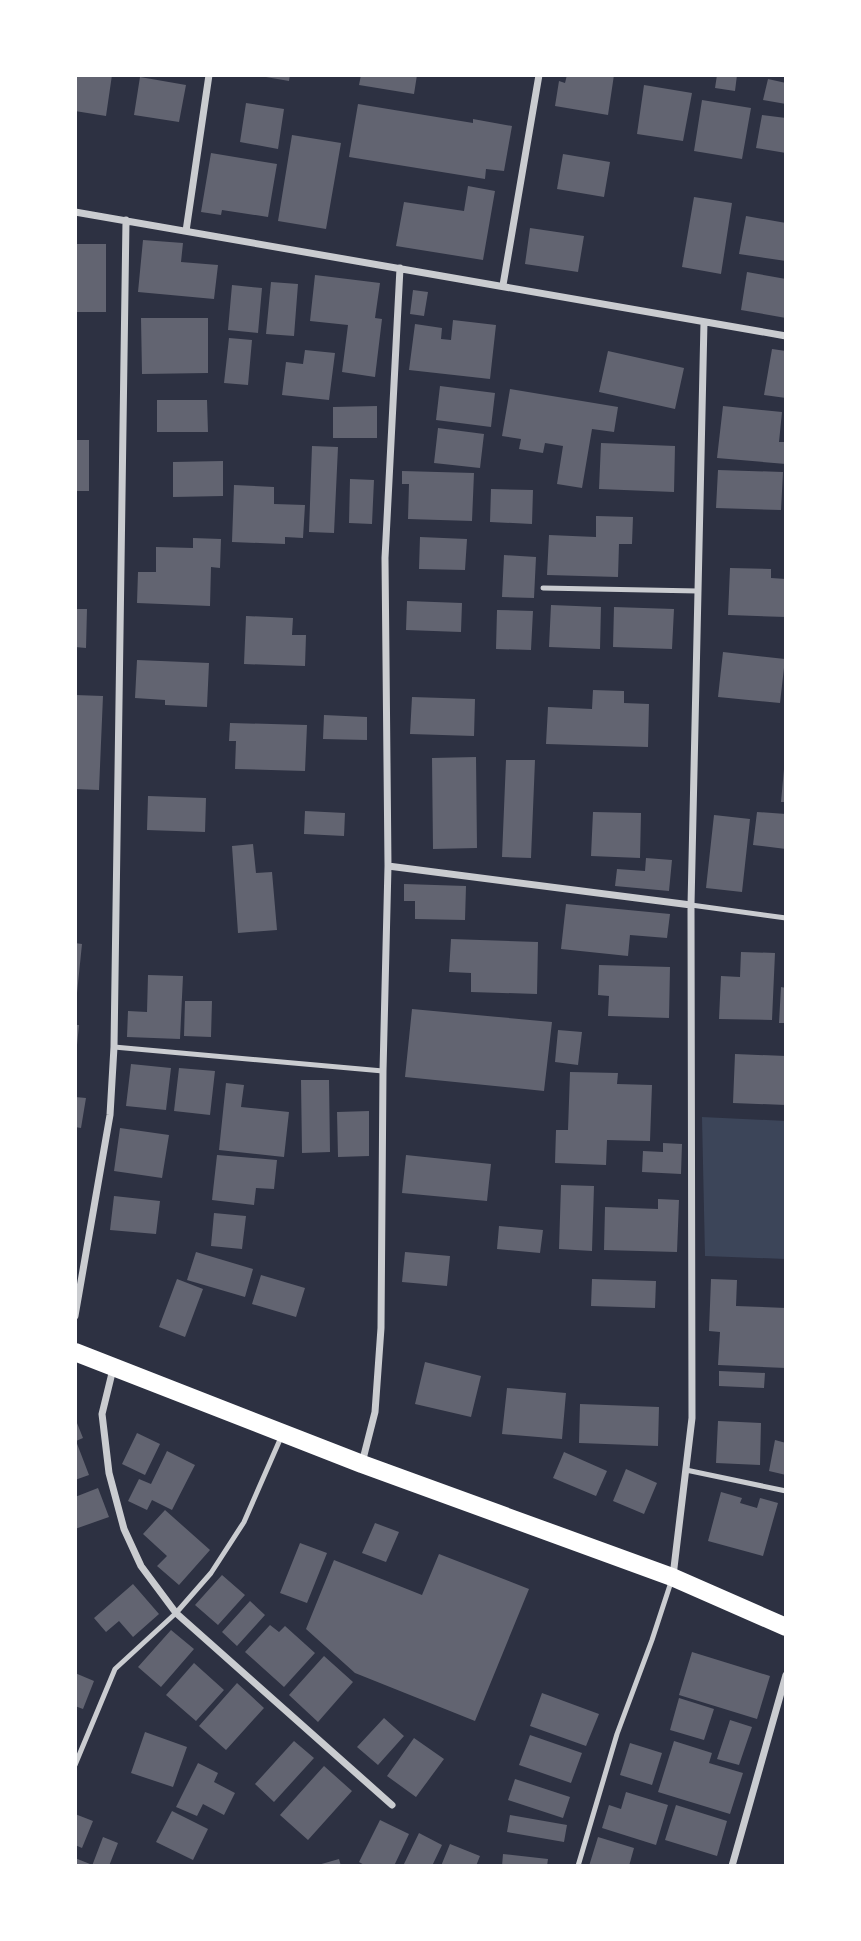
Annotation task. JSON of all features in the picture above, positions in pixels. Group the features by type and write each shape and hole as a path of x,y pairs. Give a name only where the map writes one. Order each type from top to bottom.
{"main road":[{"path":"75,1352 362,1464 672,1577 786,1627"}],"street":[{"path":"186,231 209,75"},
{"path":"503,285 539,75"},
{"path":"75,212 786,336"},
{"path":"75,1316 110,1115 114,1047 125,220"},
{"path":"362,1464 375,1412 381,1328 388,866 384,558 400,268"},
{"path":"672,1577 692,1418 691,905 704,323"},
{"path":"388,866 691,905"},
{"path":"114,1365 102,1415 109,1473 124,1529 141,1566 176,1613 392,1805"},
{"path":"732,1866 786,1675"}],"lane":[{"path":"543,588 698,591"},
{"path":"691,905 786,918"},
{"path":"114,1047 383,1071"},
{"path":"75,1765 116,1669 176,1613 211,1573 244,1522 283,1432"},
{"path":"686,1470 786,1491"},
{"path":"578,1866 617,1734 672,1577"}],"shaded area":[{"path":"702,1117 786,1121 786,1259 705,1256"}],"building":[{"path":"75,75 112,75 106,116 75,111"},
{"path":"266,75 290,75 289,81"},
{"path":"361,75 417,75 414,94 359,85"},
{"path":"567,75 614,75 608,115 555,106 559,81 565,83"},
{"path":"717,75 737,75 735,91 715,88"},
{"path":"140,77 186,85 179,122 134,115"},
{"path":"768,79 786,83 786,104 763,100"},
{"path":"644,85 692,93 683,141 637,134"},
{"path":"702,100 751,108 742,159 694,151"},
{"path":"246,103 284,109 278,149 240,142"},
{"path":"358,104 473,123 473,119 512,126 504,171 486,169 485,179 349,157"},
{"path":"762,115 786,118 786,153 756,148"},
{"path":"292,135 341,143 326,229 278,221"},
{"path":"211,153 277,164 268,217 222,210 221,215 201,212"},
{"path":"563,154 610,162 604,197 557,189"},
{"path":"468,186 495,191 483,260 396,246 404,202 464,211"},
{"path":"694,197 732,203 721,274 682,267"},
{"path":"746,216 786,223 786,261 739,254"},
{"path":"530,228 584,236 578,272 525,264"},
{"path":"143,240 183,243 181,262 218,265 214,299 138,292"},
{"path":"75,244 106,244 106,312 75,312"},
{"path":"747,272 786,279 786,318 741,310"},
{"path":"315,275 380,283 375,318 382,319 375,377 342,372 348,325 310,321"},
{"path":"271,282 298,284 294,336 266,334"},
{"path":"232,285 262,288 258,333 228,330"},
{"path":"413,290 428,292 424,316 410,314"},
{"path":"141,318 208,318 208,373 142,374"},
{"path":"453,320 496,325 490,379 409,370 415,324 442,328 441,339 451,340"},
{"path":"229,338 252,340 248,385 224,383"},
{"path":"772,349 786,351 786,398 764,395"},
{"path":"305,350 335,353 329,400 282,395 286,362 303,364"},
{"path":"608,351 684,368 675,409 599,392"},
{"path":"440,386 495,393 491,427 436,420"},
{"path":"510,389 618,407 614,432 592,429 582,488 557,484 563,446 545,443 543,453 519,449 521,439 502,436"},
{"path":"157,400 207,400 208,432 157,432"},
{"path":"377,406 377,438 333,438 333,407"},
{"path":"723,406 782,412 779,442 786,442 786,464 717,458"},
{"path":"438,428 484,434 480,468 434,463"},
{"path":"75,440 89,440 89,491 75,491"},
{"path":"601,443 675,446 674,492 599,489"},
{"path":"312,446 338,447 334,533 309,532"},
{"path":"223,461 223,496 173,497 173,462"},
{"path":"718,470 783,472 781,510 716,508"},
{"path":"402,471 474,473 472,521 408,519 409,484 402,484"},
{"path":"350,479 374,480 372,524 349,523"},
{"path":"234,485 274,487 274,504 305,505 303,538 285,537 285,544 232,542"},
{"path":"491,489 533,490 532,524 490,522"},
{"path":"596,516 633,517 632,544 619,544 618,577 547,575 549,535 596,537"},
{"path":"420,537 467,539 465,570 419,569"},
{"path":"193,538 221,539 220,568 211,567 210,606 137,603 138,572 156,572 156,547 193,548"},
{"path":"504,555 536,557 534,598 502,597"},
{"path":"730,568 771,569 771,578 786,579 786,617 728,615"},
{"path":"407,601 462,603 461,632 406,630"},
{"path":"551,605 601,607 600,649 549,647"},
{"path":"614,607 674,609 672,649 613,647"},
{"path":"75,609 87,609 86,648 75,647"},
{"path":"497,610 533,611 531,650 496,649"},
{"path":"246,616 293,618 292,635 306,635 305,666 244,664"},
{"path":"723,652 785,659 780,703 718,697"},
{"path":"137,660 209,663 207,707 165,705 165,700 135,698"},
{"path":"593,690 624,691 624,703 649,704 648,747 546,744 548,707 592,709"},
{"path":"75,695 103,696 99,790 75,789"},
{"path":"412,697 475,699 474,736 410,734"},
{"path":"324,715 367,717 367,740 323,739"},
{"path":"230,723 307,725 305,771 235,769 236,741 229,741"},
{"path":"476,757 477,848 433,849 432,758"},
{"path":"506,760 535,760 531,858 502,857"},
{"path":"784,769 786,802 781,802"},
{"path":"148,796 206,798 205,832 147,830"},
{"path":"305,811 345,813 344,836 304,834"},
{"path":"593,812 641,813 640,858 591,856"},
{"path":"757,812 786,814 786,849 753,845"},
{"path":"714,815 750,819 742,892 706,888"},
{"path":"253,844 256,873 272,872 277,930 238,933 232,846"},
{"path":"646,858 672,860 669,891 615,886 617,869 645,871"},
{"path":"404,884 466,886 465,920 415,919 415,901 404,901"},
{"path":"566,904 670,914 667,938 630,935 628,956 561,949"},
{"path":"451,939 538,942 537,994 471,992 471,973 449,972"},
{"path":"75,943 82,944 77,993 75,993"},
{"path":"741,952 775,953 772,1020 719,1019 721,976 740,977"},
{"path":"599,965 670,967 669,1018 608,1016 609,996 598,995"},
{"path":"148,975 183,976 180,1039 127,1037 128,1011 147,1012"},
{"path":"781,987 786,988 786,1023 779,1023"},
{"path":"185,1001 212,1001 211,1037 184,1036"},
{"path":"412,1009 552,1022 544,1091 405,1077"},
{"path":"75,1025 79,1025 77,1045 75,1045"},
{"path":"558,1030 582,1032 578,1065 555,1062"},
{"path":"735,1054 786,1056 786,1105 733,1103"},
{"path":"131,1064 171,1068 166,1110 126,1106"},
{"path":"179,1068 215,1071 210,1115 174,1111"},
{"path":"570,1072 618,1073 617,1084 652,1085 650,1141 607,1140 606,1165 555,1163 556,1130 568,1130"},
{"path":"301,1080 329,1080 330,1152 302,1153"},
{"path":"226,1083 244,1085 241,1107 289,1112 284,1157 219,1150"},
{"path":"75,1097 86,1098 81,1128 75,1127"},
{"path":"369,1111 369,1156 338,1157 337,1112"},
{"path":"120,1128 169,1135 162,1178 114,1171"},
{"path":"663,1143 682,1144 681,1174 642,1172 643,1151 663,1152"},
{"path":"217,1155 277,1160 274,1189 256,1188 254,1205 212,1200"},
{"path":"406,1155 491,1164 487,1201 402,1193"},
{"path":"561,1185 594,1186 592,1251 559,1249"},
{"path":"114,1196 160,1201 156,1234 110,1230"},
{"path":"658,1199 679,1200 677,1252 604,1250 605,1207 658,1209"},
{"path":"214,1213 246,1216 242,1249 211,1246"},
{"path":"499,1226 543,1230 540,1253 497,1249"},
{"path":"196,1252 253,1269 245,1297 187,1280"},
{"path":"405,1252 450,1256 447,1286 402,1282"},
{"path":"261,1275 305,1288 296,1317 252,1304"},
{"path":"177,1279 203,1289 185,1337 159,1327"},
{"path":"592,1279 656,1281 655,1308 591,1306"},
{"path":"711,1279 737,1280 736,1306 786,1308 786,1368 718,1365 720,1332 709,1331"},
{"path":"425,1362 481,1376 471,1417 415,1404"},
{"path":"719,1371 765,1373 764,1388 719,1386"},
{"path":"507,1388 566,1393 562,1439 502,1434"},
{"path":"580,1404 659,1407 658,1446 579,1443"},
{"path":"75,1418 83,1438 76,1441 89,1475 75,1480"},
{"path":"718,1421 761,1423 760,1465 716,1463"},
{"path":"137,1433 160,1444 145,1475 122,1464"},
{"path":"775,1440 786,1443 786,1475 769,1471"},
{"path":"167,1451 195,1465 172,1510 152,1500 147,1510 128,1501 139,1479 151,1484"},
{"path":"564,1452 607,1471 596,1496 553,1478"},
{"path":"626,1469 657,1483 644,1514 613,1501"},
{"path":"98,1488 109,1517 75,1529 75,1497"},
{"path":"721,1492 742,1498 740,1503 757,1508 760,1498 778,1503 763,1556 708,1541"},
{"path":"165,1510 210,1550 179,1585 157,1566 167,1556 143,1534"},
{"path":"375,1523 399,1532 386,1562 362,1553"},
{"path":"300,1543 327,1553 307,1603 280,1593"},
{"path":"439,1554 529,1589 475,1721 355,1673 306,1629 334,1560 422,1595"},
{"path":"222,1575 245,1595 218,1625 195,1605"},
{"path":"133,1584 159,1614 133,1637 119,1621 106,1632 94,1618"},
{"path":"250,1601 265,1615 237,1646 222,1632"},
{"path":"270,1625 279,1632 285,1626 315,1653 284,1687 245,1652"},
{"path":"171,1630 194,1649 161,1687 138,1667"},
{"path":"692,1652 770,1676 757,1719 679,1695"},
{"path":"324,1656 353,1682 318,1722 289,1695"},
{"path":"194,1663 224,1690 196,1721 166,1695"},
{"path":"75,1673 94,1681 83,1709 75,1706"},
{"path":"237,1683 264,1708 226,1750 199,1726"},
{"path":"542,1693 599,1714 586,1746 530,1726"},
{"path":"679,1698 714,1709 704,1740 670,1730"},
{"path":"384,1718 404,1736 378,1765 357,1747"},
{"path":"730,1720 752,1727 739,1765 717,1759"},
{"path":"145,1732 187,1747 173,1787 131,1773"},
{"path":"530,1735 582,1753 571,1783 519,1765"},
{"path":"414,1738 444,1759 416,1797 387,1776"},
{"path":"294,1741 314,1758 274,1802 255,1784"},
{"path":"674,1741 712,1753 709,1763 743,1773 730,1814 658,1792"},
{"path":"630,1743 662,1753 652,1785 620,1775"},
{"path":"198,1763 218,1773 214,1782 235,1793 224,1815 203,1804 197,1816 176,1807"},
{"path":"324,1766 352,1791 308,1840 280,1815"},
{"path":"515,1779 570,1797 563,1818 508,1800"},
{"path":"626,1792 668,1805 656,1845 602,1828 609,1805 621,1809"},
{"path":"676,1805 727,1821 717,1856 665,1840"},
{"path":"172,1811 208,1829 193,1860 156,1842"},
{"path":"75,1814 93,1821 82,1848 75,1845"},
{"path":"510,1815 567,1825 564,1842 507,1832"},
{"path":"380,1820 409,1834 394,1866 366,1866 359,1862"},
{"path":"419,1833 442,1845 432,1866 403,1866"},
{"path":"103,1837 118,1843 109,1866 92,1866"},
{"path":"598,1837 634,1848 629,1866 589,1866"},
{"path":"450,1844 480,1856 476,1866 441,1866"},
{"path":"503,1854 548,1859 547,1866 502,1866"},
{"path":"75,1858 90,1864 75,1866"},
{"path":"339,1859 341,1866 318,1866 318,1865"}]}
